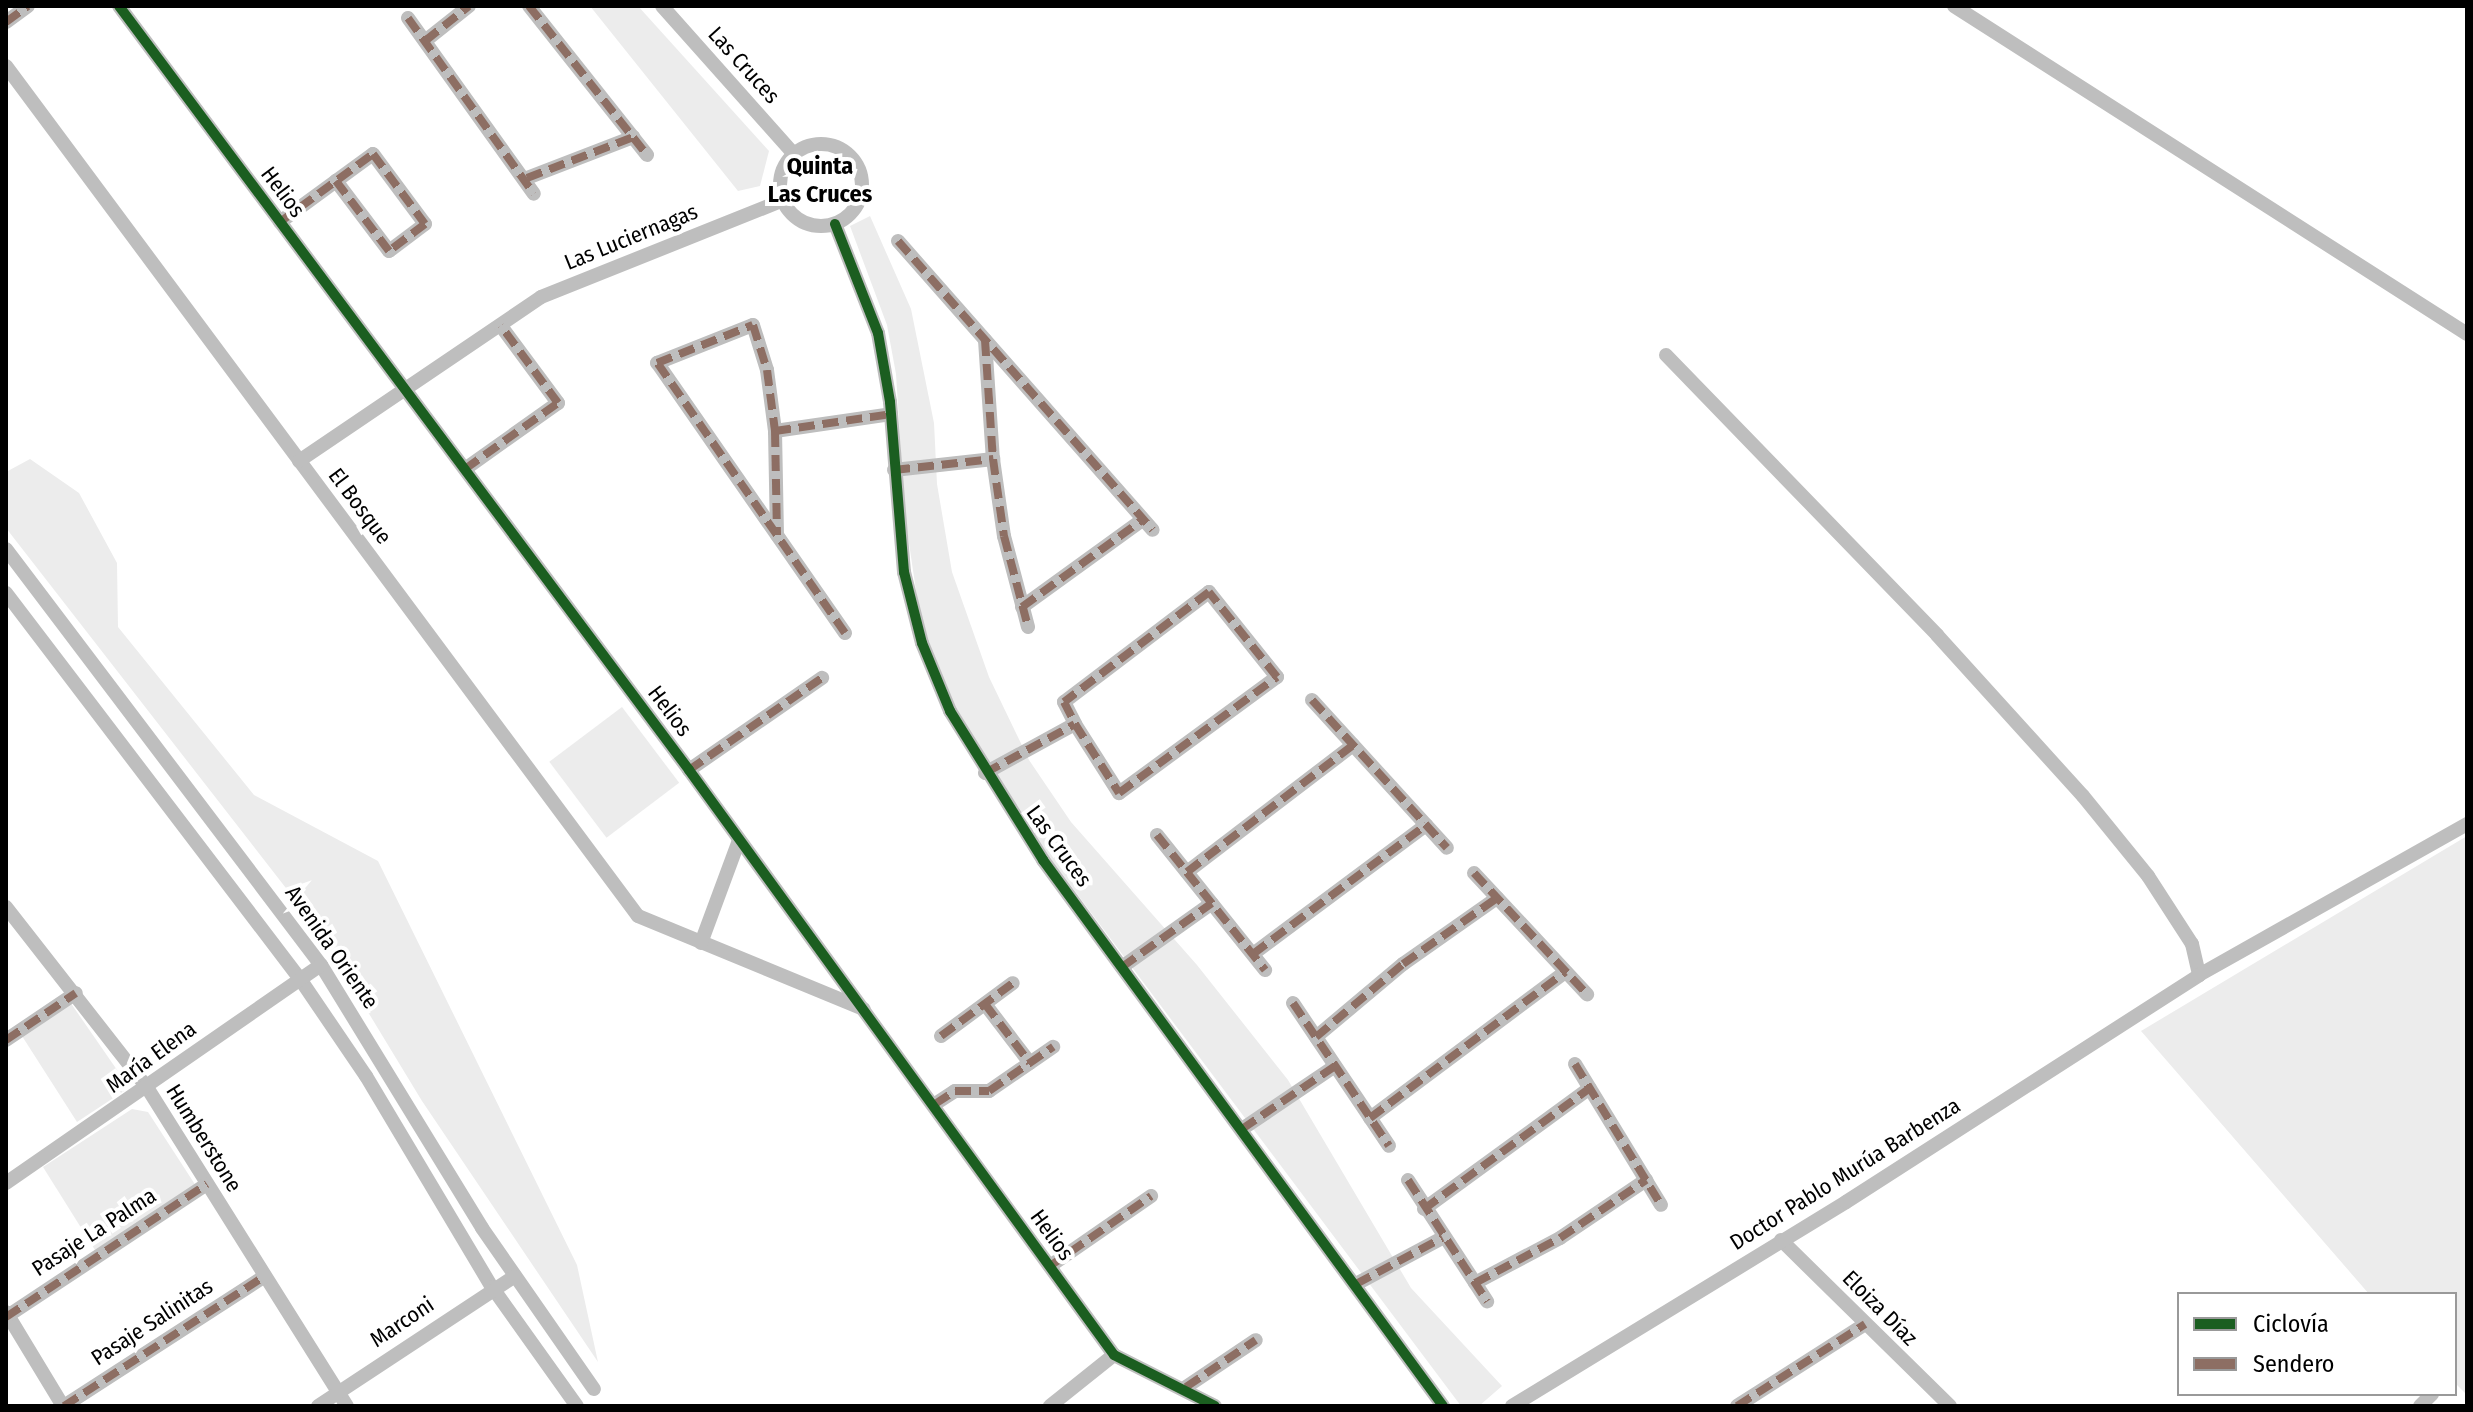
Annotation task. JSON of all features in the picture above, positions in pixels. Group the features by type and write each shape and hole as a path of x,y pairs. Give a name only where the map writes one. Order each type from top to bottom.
{"street":[{"path":"6,22 28,6"},
{"name":"Helios","path":"119,6 689,770 935,1104 1114,1355"},
{"path":"425,41 469,6"},
{"path":"529,6 647,155"},
{"name":"Las Cruces","path":"662,6 794,154"},
{"path":"1954,6 2467,334"},
{"path":"408,18 527,178 534,194"},
{"name":"El Bosque","path":"6,66 638,916 864,1009"},
{"path":"527,178 633,137"},
{"path":"828,144 857,164 860,199 835,224 798,219 783,200 781,175 794,154 828,144"},
{"path":"280,222 336,181 373,154 425,224 389,251 336,181"},
{"name":"Las Luciernagas","path":"299,461 541,297 783,200"},
{"name":"Las Cruces","path":"835,224 875,323 891,414 904,572 922,643 950,711 985,773 1122,967 1443,1406"},
{"path":"898,241 1148,525 1022,607"},
{"path":"777,536 775,431 767,370 753,325 657,363 777,536 845,633"},
{"path":"465,469 558,403 501,326"},
{"path":"985,340 993,459 1004,536 1028,627"},
{"path":"1666,355 1937,635 2083,796 2163,898 2192,944 2199,975"},
{"path":"775,431 891,414"},
{"path":"894,470 993,459"},
{"name":"Avenida Oriente","path":"6,549 321,965 514,1277 594,1389"},
{"path":"1209,592 1277,677 1119,793 1075,724 1064,702 1209,592"},
{"name":"Avenida Oriente","path":"6,593 298,976 373,1088 492,1287 577,1406"},
{"path":"689,770 822,678"},
{"path":"1312,700 1447,848"},
{"path":"985,773 1075,724"},
{"path":"1187,872 1353,745"},
{"name":"Doctor Pablo Murúa Barbenza","path":"1512,1406 2199,975 2467,824"},
{"path":"1253,954 1426,825"},
{"path":"1157,835 1265,970"},
{"path":"701,943 739,840"},
{"path":"1474,873 1587,994"},
{"path":"1316,1037 1403,964 1497,898"},
{"path":"1122,967 1212,903"},
{"name":"Humberstone","path":"6,907 148,1089 347,1406"},
{"name":"María Elena","path":"6,1183 148,1089 298,976 321,965"},
{"path":"1370,1118 1565,972"},
{"path":"941,1036 1013,983"},
{"path":"6,1040 76,993"},
{"path":"1293,1003 1389,1146"},
{"path":"985,1004 1030,1063"},
{"path":"935,1104 955,1091 989,1091 1053,1047"},
{"path":"1575,1064 1661,1205"},
{"path":"1242,1129 1335,1066"},
{"path":"1424,1209 1590,1088"},
{"path":"1408,1180 1442,1238 1487,1301"},
{"path":"1475,1283 1560,1238 1646,1180"},
{"name":"Pasaje La Palma","path":"7,1315 207,1184"},
{"path":"1050,1266 1151,1196"},
{"path":"1356,1284 1442,1238"},
{"name":"Eloiza Díaz","path":"1781,1240 1950,1406"},
{"name":"Pasaje Salinitas","path":"63,1406 265,1276"},
{"name":"Marconi","path":"318,1406 492,1287 514,1277"},
{"path":"7,1315 63,1406"},
{"path":"1737,1406 1865,1324"},
{"path":"1186,1387 1256,1340"},
{"path":"1050,1406 1114,1355 1186,1387 1215,1406"}],"shaded area":[{"path":"590,6 638,6 769,151 760,186 738,191"},
{"path":"870,216 911,309 934,423 937,484 952,572 989,677 1029,760 1071,822 1197,965 1288,1080 1411,1288 1502,1386 1479,1406 1461,1406 1044,850 972,741 941,678 919,611 905,516 896,374 887,325 850,226"},
{"path":"30,459 79,493 117,563 118,627 254,795 378,861 577,1265 598,1362 422,1101 317,928 6,528 6,472"},
{"path":"622,707 679,783 606,838 549,762"},
{"path":"2467,836 2467,1395 2457,1385 2457,1292 2367,1292 2141,1031"},
{"path":"70,1002 124,1080 124,1091 77,1122 22,1036"},
{"path":"132,1109 148,1112 196,1186 95,1250 43,1167"}],"marked path":[{"path":"6,22 28,6"},
{"path":"425,41 469,6"},
{"path":"529,6 647,155"},
{"path":"408,18 534,194"},
{"path":"527,178 633,137"},
{"path":"280,222 373,154 425,224 389,251 336,181"},
{"path":"898,241 1153,530"},
{"path":"845,633 657,363 753,325 767,370 775,431 891,414"},
{"path":"465,469 558,403 501,326"},
{"path":"985,340 993,459"},
{"path":"775,431 777,535"},
{"path":"894,470 993,459 1004,536 1028,627"},
{"path":"1022,607 1142,520"},
{"path":"985,773 1075,724 1119,793 1277,677 1209,592 1064,702 1075,724"},
{"path":"689,770 822,678"},
{"path":"1312,700 1447,848"},
{"path":"1187,872 1353,745"},
{"path":"1253,954 1426,825"},
{"path":"1157,835 1265,970"},
{"path":"1474,873 1587,994"},
{"path":"1316,1037 1403,964 1497,898"},
{"path":"1122,967 1212,903"},
{"path":"1370,1118 1565,972"},
{"path":"941,1036 1013,983"},
{"path":"6,1040 76,993"},
{"path":"1293,1003 1389,1146"},
{"path":"985,1004 1030,1063"},
{"path":"935,1104 955,1091 989,1091 1053,1047"},
{"path":"1575,1064 1661,1205"},
{"path":"1242,1129 1335,1066"},
{"path":"1424,1209 1590,1088"},
{"path":"1408,1180 1487,1301"},
{"path":"1475,1283 1560,1238 1646,1180"},
{"path":"6,1317 207,1184"},
{"path":"1050,1266 1151,1196"},
{"path":"1356,1284 1442,1238"},
{"path":"64,1406 265,1276"},
{"path":"1737,1406 1865,1324"},
{"path":"1186,1387 1256,1340"}],"cycle path":[{"path":"119,6 689,770 1114,1355 1215,1406"},
{"path":"835,224 878,333 890,402 904,572 922,643 950,711 1043,860 1443,1406"}],"district":[{"name":"Quinta Las Cruces","path":"820,181"}]}
